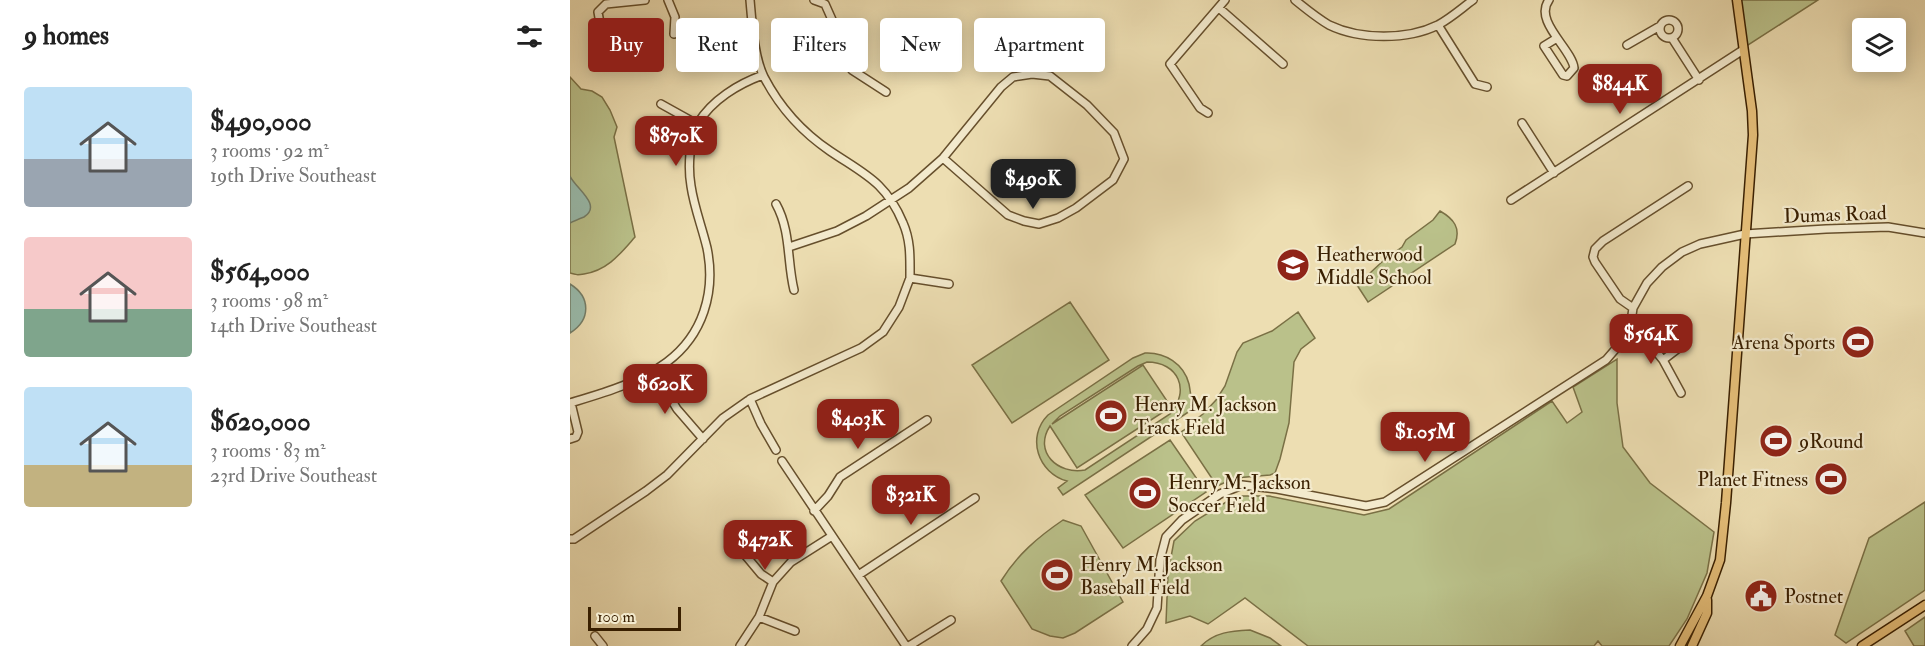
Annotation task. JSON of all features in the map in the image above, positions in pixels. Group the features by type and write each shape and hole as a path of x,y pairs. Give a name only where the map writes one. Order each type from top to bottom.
{"main road":[{"path":"1680,646 1707,596 1720,560 1724,531 1752,135 1752,111 1737,0"},
{"path":"1693,646 1707,613 1707,596"},
{"path":"1862,646 1925,604"},
{"path":"1693,646 1696,619"}],"street":[{"path":"599,18 598,12 606,4 645,0"},
{"path":"668,0 675,16 674,34"},
{"path":"570,539 574,539 667,475 723,418 750,399 861,348 883,332 899,307 910,278 909,245 904,225 891,200 873,179 830,151 790,116 763,75 754,39 750,0"},
{"path":"814,0 825,4 836,30 842,55 852,70 886,92"},
{"path":"1208,113 1200,108 1170,64 1225,0"},
{"path":"1295,0 1312,14 1331,25 1355,33 1401,36 1438,25 1473,0"},
{"path":"1550,0 1545,9 1546,15 1574,68 1567,76 1559,71 1544,46 1557,38"},
{"path":"1218,8 1283,64"},
{"path":"1627,45 1667,20 1676,22 1678,31 1672,38 1666,38 1661,34 1660,26"},
{"path":"1438,25 1475,84 1487,87"},
{"path":"1672,38 1699,80"},
{"path":"1511,200 1743,50"},
{"path":"789,247 837,231 866,216 909,188 943,158 1001,87 1013,77 1032,74 1050,76 1087,105 1114,133 1124,159 1113,180 1076,208 1058,218 1039,224 1008,214 943,158"},
{"path":"570,439 576,437 578,432 571,403 615,389 654,371 681,349 701,321 709,289 707,250 694,205 688,166 697,124 726,93 743,82 763,75"},
{"path":"661,104 697,124"},
{"path":"1522,123 1554,172"},
{"path":"1634,308 1620,299 1595,262 1593,258 1595,249 1603,241 1688,186"},
{"path":"776,204 782,216 789,247 789,272 794,290"},
{"name":"Dumas Road","path":"1630,328 1634,308 1647,283 1662,267 1682,252 1700,244 1745,234 1888,227 1925,233"},
{"path":"910,278 949,284"},
{"path":"1132,646 1147,629 1158,608 1160,560 1166,537 1182,520 1220,494 1242,485 1277,489 1366,506 1385,502 1606,360 1630,328 1646,339 1663,360 1681,393"},
{"path":"1663,360 1680,347"},
{"path":"654,371 676,409 703,439"},
{"path":"750,399 760,424 776,450"},
{"path":"814,511 828,496 840,477 927,420"},
{"path":"782,461 908,646 951,620"},
{"path":"860,574 975,498"},
{"path":"740,646 759,617 772,582 791,562 832,536"},
{"path":"736,544 760,574 772,582"},
{"path":"759,617 795,631"},
{"path":"595,636 603,646"}],"green space":[{"path":"1740,0 1818,0 1745,47"},
{"path":"570,77 581,89 592,91 602,97 617,127 614,137 635,237 607,265 579,275 570,273"},
{"path":"1440,211 1455,224 1457,238 1455,244 1368,302 1357,285 1402,247 1406,240 1433,220"},
{"path":"1070,302 1109,360 1012,423 972,365"},
{"path":"1298,312 1315,338 1301,349 1294,362 1289,423 1275,473 1235,478 1217,486 1181,432 1216,400 1225,386 1237,352 1243,343 1272,331"},
{"path":"1152,353 1173,361 1186,377 1196,407 1063,495 1058,488 1067,481 1057,477 1049,470 1038,453 1038,433 1041,424 1048,415 1133,358","holes":["1147,362 1158,363 1173,372 1180,387 1180,396 1170,414 1085,470 1066,469 1051,460 1046,453 1045,445 1050,426 1077,468 1171,407 1143,365 1052,424 1060,416 1138,366"]},
{"path":"1617,359 1617,403 1623,447 1650,483 1714,532 1707,573 1687,619 1669,646 1602,646 1598,641 1594,646 1308,646 1245,598 1208,624 1190,616 1166,623 1168,573 1174,541 1195,521 1236,496 1269,496 1364,515 1389,509 1552,401 1567,423 1582,412 1573,387"},
{"name":"Henry M. Jackson Soccer Field","path":"1170,440 1206,492 1123,548 1085,495"},
{"path":"1925,502 1925,590 1846,643 1835,635 1869,538"},
{"name":"Henry M. Jackson Baseball Field","path":"1063,520 1081,526 1123,602 1075,633 1063,638 1032,629 1001,581 1029,547"},
{"path":"1925,617 1925,646 1914,646 1905,631"},
{"path":"1250,630 1270,638 1281,646 1201,646 1218,635"}],"shaded area":[{"path":"570,176 586,196 591,207 584,217 570,223"},
{"path":"570,284 582,295 586,308 582,322 570,333"}],"place":[{"name":"Heatherwood Middle School","path":"1293,265"},
{"name":"Arena Sports","path":"1858,342"},
{"name":"Henry M. Jackson Track Field","path":"1111,416"},
{"name":"9Round","path":"1776,441"},
{"name":"Planet Fitness","path":"1831,479"},
{"name":"Henry M. Jackson Soccer Field","path":"1145,493"},
{"name":"Henry M. Jackson Baseball Field","path":"1057,575"},
{"name":"Postnet","path":"1761,596"}]}
